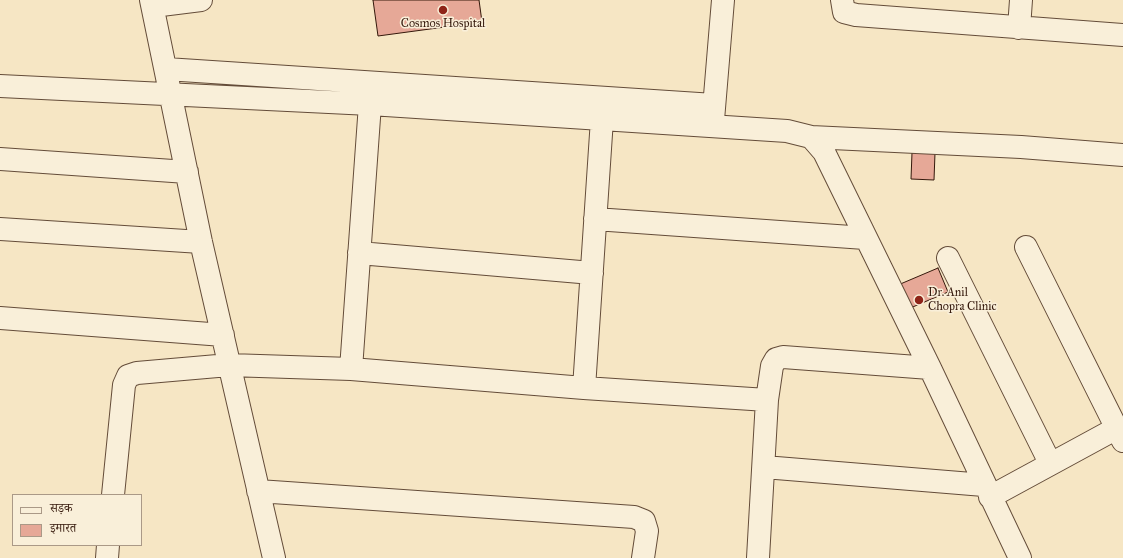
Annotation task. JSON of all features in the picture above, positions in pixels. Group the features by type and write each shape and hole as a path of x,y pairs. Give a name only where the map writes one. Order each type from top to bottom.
{"street":[{"path":"201,0 152,3 201,242 274,558"},
{"path":"712,127 723,0"},
{"path":"842,0 844,12 856,15 1123,35"},
{"path":"1019,28 1021,0"},
{"path":"166,69 714,105"},
{"path":"0,86 170,96 370,104 787,131 811,137 1021,147 1123,155"},
{"path":"552,116 553,94"},
{"path":"351,370 370,104"},
{"path":"584,388 602,119"},
{"path":"811,137 824,152 930,368 1020,558"},
{"path":"0,159 187,172"},
{"path":"595,219 865,238"},
{"path":"0,229 201,242"},
{"path":"764,467 987,491 1120,434 1026,248"},
{"path":"359,253 592,273"},
{"path":"948,258 1050,463"},
{"path":"0,318 223,335"},
{"path":"758,558 767,400 772,366 776,359 783,357 930,368"},
{"path":"113,494 124,385 128,376 137,373 229,365 351,370 767,400"},
{"path":"258,491 634,517 644,521 647,531 643,558"},
{"path":"107,558 108,546"}],"building":[{"path":"373,0 479,0 482,22 378,36"},
{"path":"912,153 935,153 934,180 911,179"},
{"path":"938,268 948,292 908,309 898,285"}],"place":[{"name":"Cosmos Hospital","path":"443,10"},
{"name":"Dr. Anil Chopra Clinic","path":"919,300"}]}
